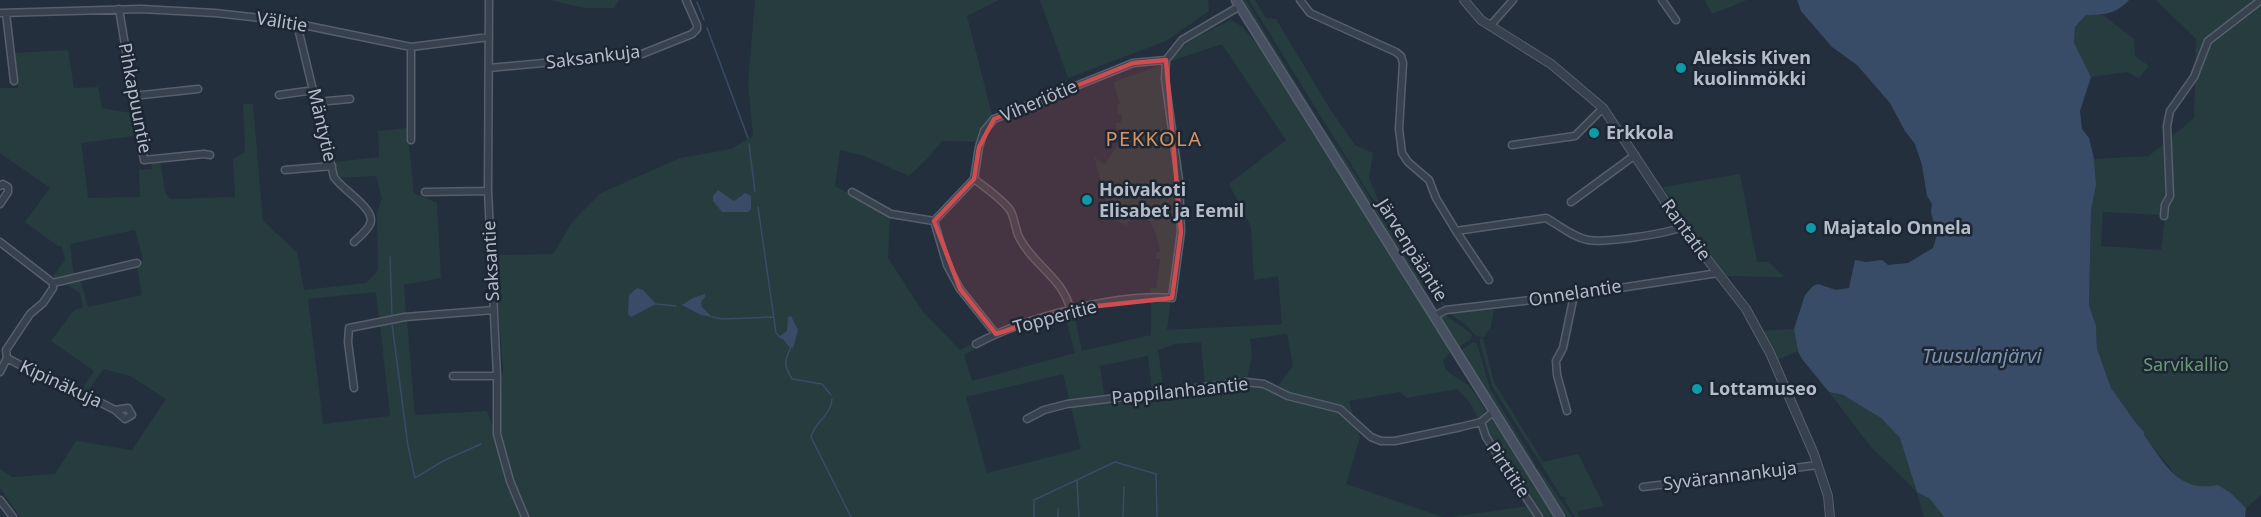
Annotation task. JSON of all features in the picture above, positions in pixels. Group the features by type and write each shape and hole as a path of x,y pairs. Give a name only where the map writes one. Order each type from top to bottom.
{"main road":[{"name":"Järvenpääntie","path":"1238,3 1560,517"}],"street":[{"name":"Saksantie","path":"489,0 488,191 497,434 510,481 525,517"},
{"name":"Saksankuja","path":"489,68 642,54 692,34 697,29 686,0"},
{"path":"1300,0 1310,14 1401,56 1404,63 1399,129 1402,153 1408,162 1429,180 1436,198 1489,280"},
{"name":"Rantatie","path":"1464,0 1480,20 1551,64 1603,108 1682,227 1746,309 1760,333 1791,400 1818,465 1828,496 1830,517"},
{"path":"1490,26 1513,0"},
{"path":"1662,0 1676,20"},
{"path":"2164,216 2165,205 2170,196 2167,126 2170,111 2194,77 2208,41 2261,0"},
{"path":"1167,60 1182,40 1238,3"},
{"name":"Välitie","path":"3,13 119,9 215,13 297,24 411,47 489,37"},
{"name":"Pihkapuuntie","path":"119,9 144,164 204,154 210,155"},
{"path":"3,13 14,81"},
{"name":"Mäntytie","path":"297,24 334,177 339,185 369,210 371,217 371,223 354,242"},
{"path":"411,47 411,140"},
{"name":"Viheriötie","path":"974,179 984,132 994,119 1133,63 1167,60"},
{"name":"Topperitie","path":"976,344 996,333 1070,309 1148,297 1172,298 1180,232 1179,180 1166,79 1167,60"},
{"path":"133,96 198,89"},
{"path":"279,95 314,90"},
{"path":"317,102 350,99"},
{"path":"1512,145 1575,136 1603,108"},
{"path":"1571,202 1635,154"},
{"path":"285,170 332,166"},
{"path":"934,221 974,179 1011,211 1019,238 1061,288 1069,301 1070,309"},
{"path":"0,186 3,184 8,187 8,192 0,204"},
{"path":"425,192 488,191"},
{"path":"852,192 891,214 934,221"},
{"path":"1456,231 1546,218 1588,240 1631,237 1682,227"},
{"path":"934,221 947,265 960,289 996,333"},
{"path":"0,242 53,282 137,263"},
{"name":"Onnelantie","path":"1434,316 1446,310 1574,295 1718,273"},
{"path":"0,372 7,358 6,350 30,314 43,303 53,288 53,282"},
{"path":"1567,411 1557,375 1556,362 1565,340 1574,295"},
{"path":"354,388 348,342 349,328 405,317 494,310"},
{"name":"Kipinäkuja","path":"7,358 61,387 72,388 116,410"},
{"path":"453,376 496,376"},
{"name":"Pappilanhaantie","path":"1027,419 1044,410 1067,404 1245,382 1264,384 1288,396 1340,409 1371,437 1381,441 1395,441 1481,422 1493,412"},
{"name":"Pirttitie","path":"1481,422 1486,437 1539,517"},
{"name":"Syvärannankuja","path":"1643,487 1818,465"},
{"path":"0,500 13,517"}],"highlighted area":[{"path":"1166,60 1181,232 1172,298 1070,309 996,334 960,289 934,221 974,179 979,147 994,119 1133,63"}],"green space":[{"path":"550,0 619,0 614,8 584,8"},
{"path":"755,0 999,0 967,16 993,119 979,142 942,141 909,176 864,156 840,150 835,186 890,216 888,258 923,312 960,350 972,344 975,349 964,355 972,381 1075,353 1065,315 1074,313 1082,351 1151,335 1151,288 1156,288 1160,259 1156,259 1156,253 1160,251 1155,232 1151,223 1135,211 1126,226 1103,212 1107,203 1094,157 1105,164 1120,141 1121,131 1116,129 1116,123 1121,123 1122,115 1118,114 1117,105 1120,104 1113,82 1164,64 1178,194 1179,231 1167,330 1282,324 1278,276 1254,280 1251,227 1229,184 1286,140 1222,44 1171,61 1182,47 1206,32 1231,20 1241,26 1259,46 1451,352 1443,360 1447,370 1469,386 1485,410 1478,421 1473,408 1457,389 1407,398 1400,392 1349,401 1360,437 1346,484 1443,517 20,517 0,488 0,469 12,477 55,474 76,441 132,450 166,399 130,376 103,369 86,394 81,391 94,371 51,341 74,310 83,308 80,293 63,282 80,278 88,307 142,295 137,267 143,258 135,230 70,244 74,275 54,281 51,279 65,260 62,246 58,246 25,222 50,188 0,153 0,88 18,88 13,53 68,50 74,88 98,87 102,108 130,113 134,136 81,143 88,198 140,197 139,170 152,169 151,162 160,161 165,192 170,199 235,197 233,159 245,152 243,104 253,104 263,221 297,252 304,290 366,283 378,270 377,212 382,198 376,176 338,178 334,162 379,157 378,131 407,128 414,193 437,203 441,278 404,285 406,313 379,319 376,292 308,299 323,424 390,416 380,325 407,320 415,415 487,411 492,425 497,423 503,369 494,255 553,254 572,222 601,193 680,158 731,149 753,136 748,83","holes":["1287,334 1293,366 1275,390 1246,382 1252,356 1250,339","1201,342 1205,387 1164,391 1158,350 1176,344","1148,356 1152,393 1105,398 1100,366","1063,374 1081,449 987,473 966,397"]},
{"path":"1040,0 1208,0 1209,11 1166,41 1068,78"},
{"path":"1242,0 1246,0 1323,127 1427,290 1413,276"},
{"path":"1249,0 1255,0 1266,18 1276,19 1330,109 1355,145 1373,153 1369,178 1379,202 1447,309 1422,277"},
{"path":"1705,0 1747,0 1712,14"},
{"name":"Sarvikallio","path":"2156,0 2261,0 2261,495 2246,508 2232,494 2213,486 2202,488 2180,481 2144,435 2111,388 2097,349 2096,326 2089,305 2091,211 2096,185 2094,159 2149,156 2165,142 2168,196 2160,215 2103,212 2101,246 2161,250 2165,216 2171,196 2168,140 2194,118 2196,39"},
{"path":"2086,15 2103,15 2134,39 2135,56 2149,66 2139,78 2127,72 2091,77 2074,43 2075,27"},
{"path":"1740,174 1757,262 1768,262 1784,277 1726,276 1685,223 1663,187"},
{"path":"1494,307 1491,327 1483,338 1494,382 1543,462 1578,454 1604,506 1577,511 1580,517 1575,517 1564,500 1567,498 1561,496 1492,386 1480,344 1482,338 1448,313"},
{"path":"1444,314 1472,334 1471,339 1459,347 1441,320"},
{"path":"1794,329 1798,351 1773,362 1760,331"},
{"path":"1476,343 1478,347 1490,389 1536,465 1533,466 1461,350"},
{"path":"1829,392 1849,398 1868,408 1893,429 1905,448 1917,492 1871,447"},
{"path":"1489,418 1496,425 1554,517 1542,517 1501,458 1483,424"},
{"path":"1538,469 1572,517 1568,517 1559,506 1536,471"},
{"path":"1917,492 1930,499 1944,517 1924,517"},
{"path":"1528,506 1535,517 1451,517"}],"water":[{"name":"Tuusulanjärvi","path":"1797,0 2129,0 2109,13 2086,15 2075,27 2074,43 2091,77 2080,111 2082,129 2089,138 2094,159 2096,185 2091,211 2089,305 2096,326 2097,349 2111,388 2173,474 2192,484 2218,485 2232,494 2246,508 2245,517 1944,517 1930,499 1917,492 1900,438 1881,418 1843,395 1829,392 1798,351 1794,329 1805,295 1818,284 1836,290 1849,288 1855,260 1866,262 1882,260 1888,265 1908,263 1933,248 1937,235 1931,212 1932,204 1927,196 1922,165 1915,144 1890,103 1857,65 1832,47 1801,11"},
{"path":"718,190 734,201 745,193 751,196 751,209 748,212 722,212 713,201 713,196"},
{"path":"637,288 643,290 656,304 631,317 628,314 629,295"},
{"path":"705,294 701,302 702,307 712,317 701,315 682,305 693,298"},
{"path":"791,316 798,330 793,348 780,338 787,331 788,317"}],"waterway":[{"path":"697,2 704,20"},
{"path":"707,28 748,138"},
{"path":"749,144 755,192"},
{"path":"758,207 776,333 780,337"},
{"path":"390,257 392,314"},
{"path":"656,304 676,306"},
{"path":"712,317 723,319 774,317"},
{"path":"392,324 408,446 415,478 443,461 481,444"},
{"path":"791,347 786,363 792,379 822,384 831,395"},
{"path":"832,399 829,410 811,437 851,517"},
{"path":"1034,517 1034,500 1115,462 1156,474 1157,517"},
{"path":"1077,481 1079,517"},
{"path":"1123,517 1124,487"},
{"path":"1058,509 1058,517"}],"place":[{"name":"Aleksis Kiven kuolinmökki","path":"1681,68"},
{"name":"Erkkola","path":"1594,133"},
{"name":"Hoivakoti Elisabet ja Eemil","path":"1087,200"},
{"name":"Majatalo Onnela","path":"1811,228"},
{"name":"Lottamuseo","path":"1697,389"}],"district":[{"name":"PEKKOLA","path":"1154,139"}]}
